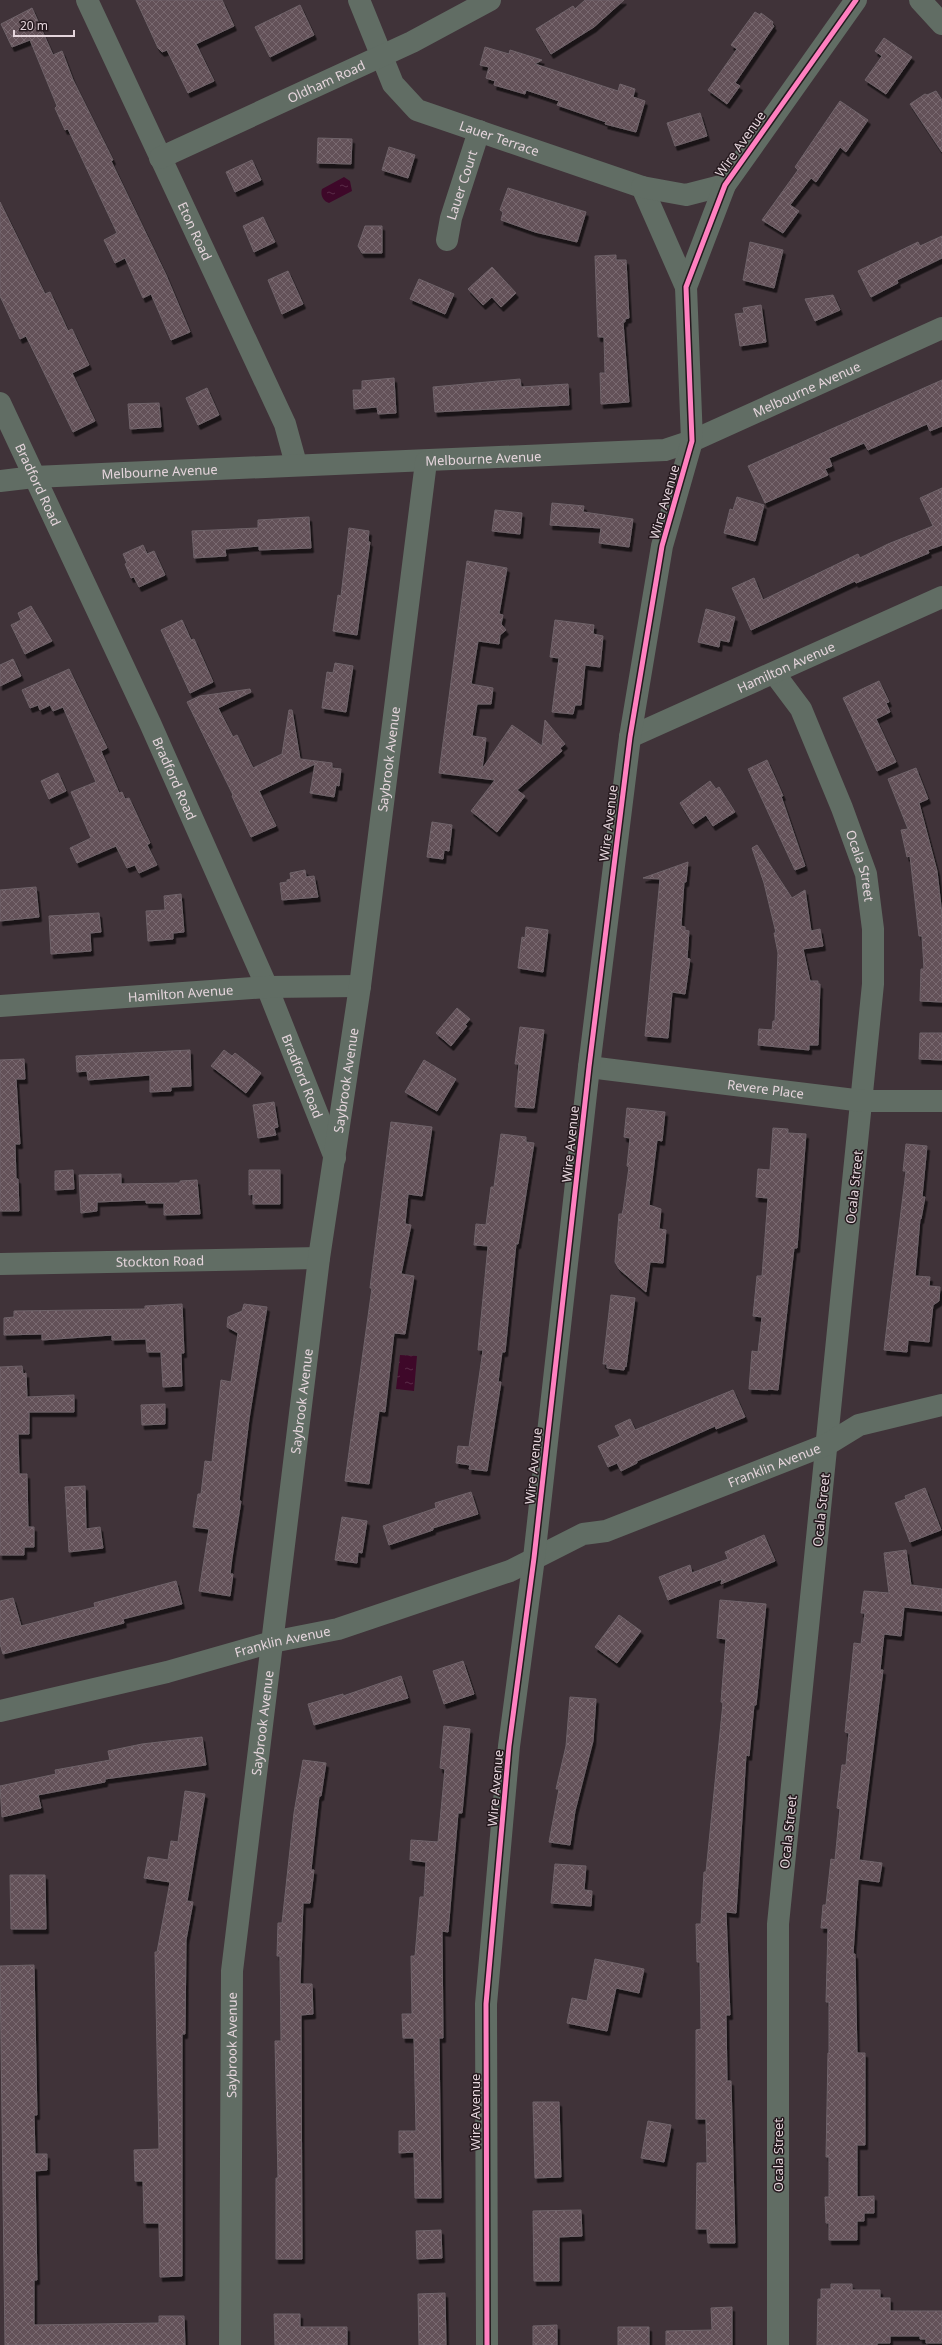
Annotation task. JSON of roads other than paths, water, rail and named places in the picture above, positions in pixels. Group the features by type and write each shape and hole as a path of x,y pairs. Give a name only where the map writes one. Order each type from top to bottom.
{"street":[{"name":"Eton Road","path":"87,0 285,424 296,464"},
{"name":"Lauer Terrace","path":"359,0 393,84 417,110 642,187 686,195 725,185"},
{"name":"Oldham Road","path":"160,158 382,57 490,0"},
{"name":"Wire Avenue","path":"487,2345 486,2004 510,1746 534,1558 590,1067 630,738 662,546 692,441 686,287 725,185 856,0"},
{"path":"920,0 942,24"},
{"name":"Lauer Court","path":"447,240 451,218 480,131"},
{"path":"642,187 686,287"},
{"name":"Melbourne Avenue","path":"0,481 34,476 296,464 426,462 664,450 692,441 942,328"},
{"name":"Bradford Road","path":"0,403 150,723 267,987 336,1160"},
{"name":"Saybrook Avenue","path":"230,2345 232,1971 319,1258 336,1160 360,986 426,462"},
{"name":"Hamilton Avenue","path":"630,738 942,597"},
{"name":"Ocala Street","path":"774,673 801,709 842,808 866,874 872,929 874,984 778,1924 778,2345"},
{"name":"Hamilton Avenue","path":"0,1006 267,987 360,986"},
{"name":"Revere Place","path":"590,1067 863,1101 942,1101"},
{"name":"Stockton Road","path":"0,1264 319,1258"},
{"name":"Franklin Avenue","path":"0,1710 167,1672 272,1642 338,1629 510,1571 556,1546 586,1549 606,1531 828,1444 859,1425 942,1405"}],"water":[{"path":"344,177 350,181 352,191 329,203 325,201 322,196 322,189"},
{"path":"400,1355 417,1356 414,1391 396,1389"}]}
